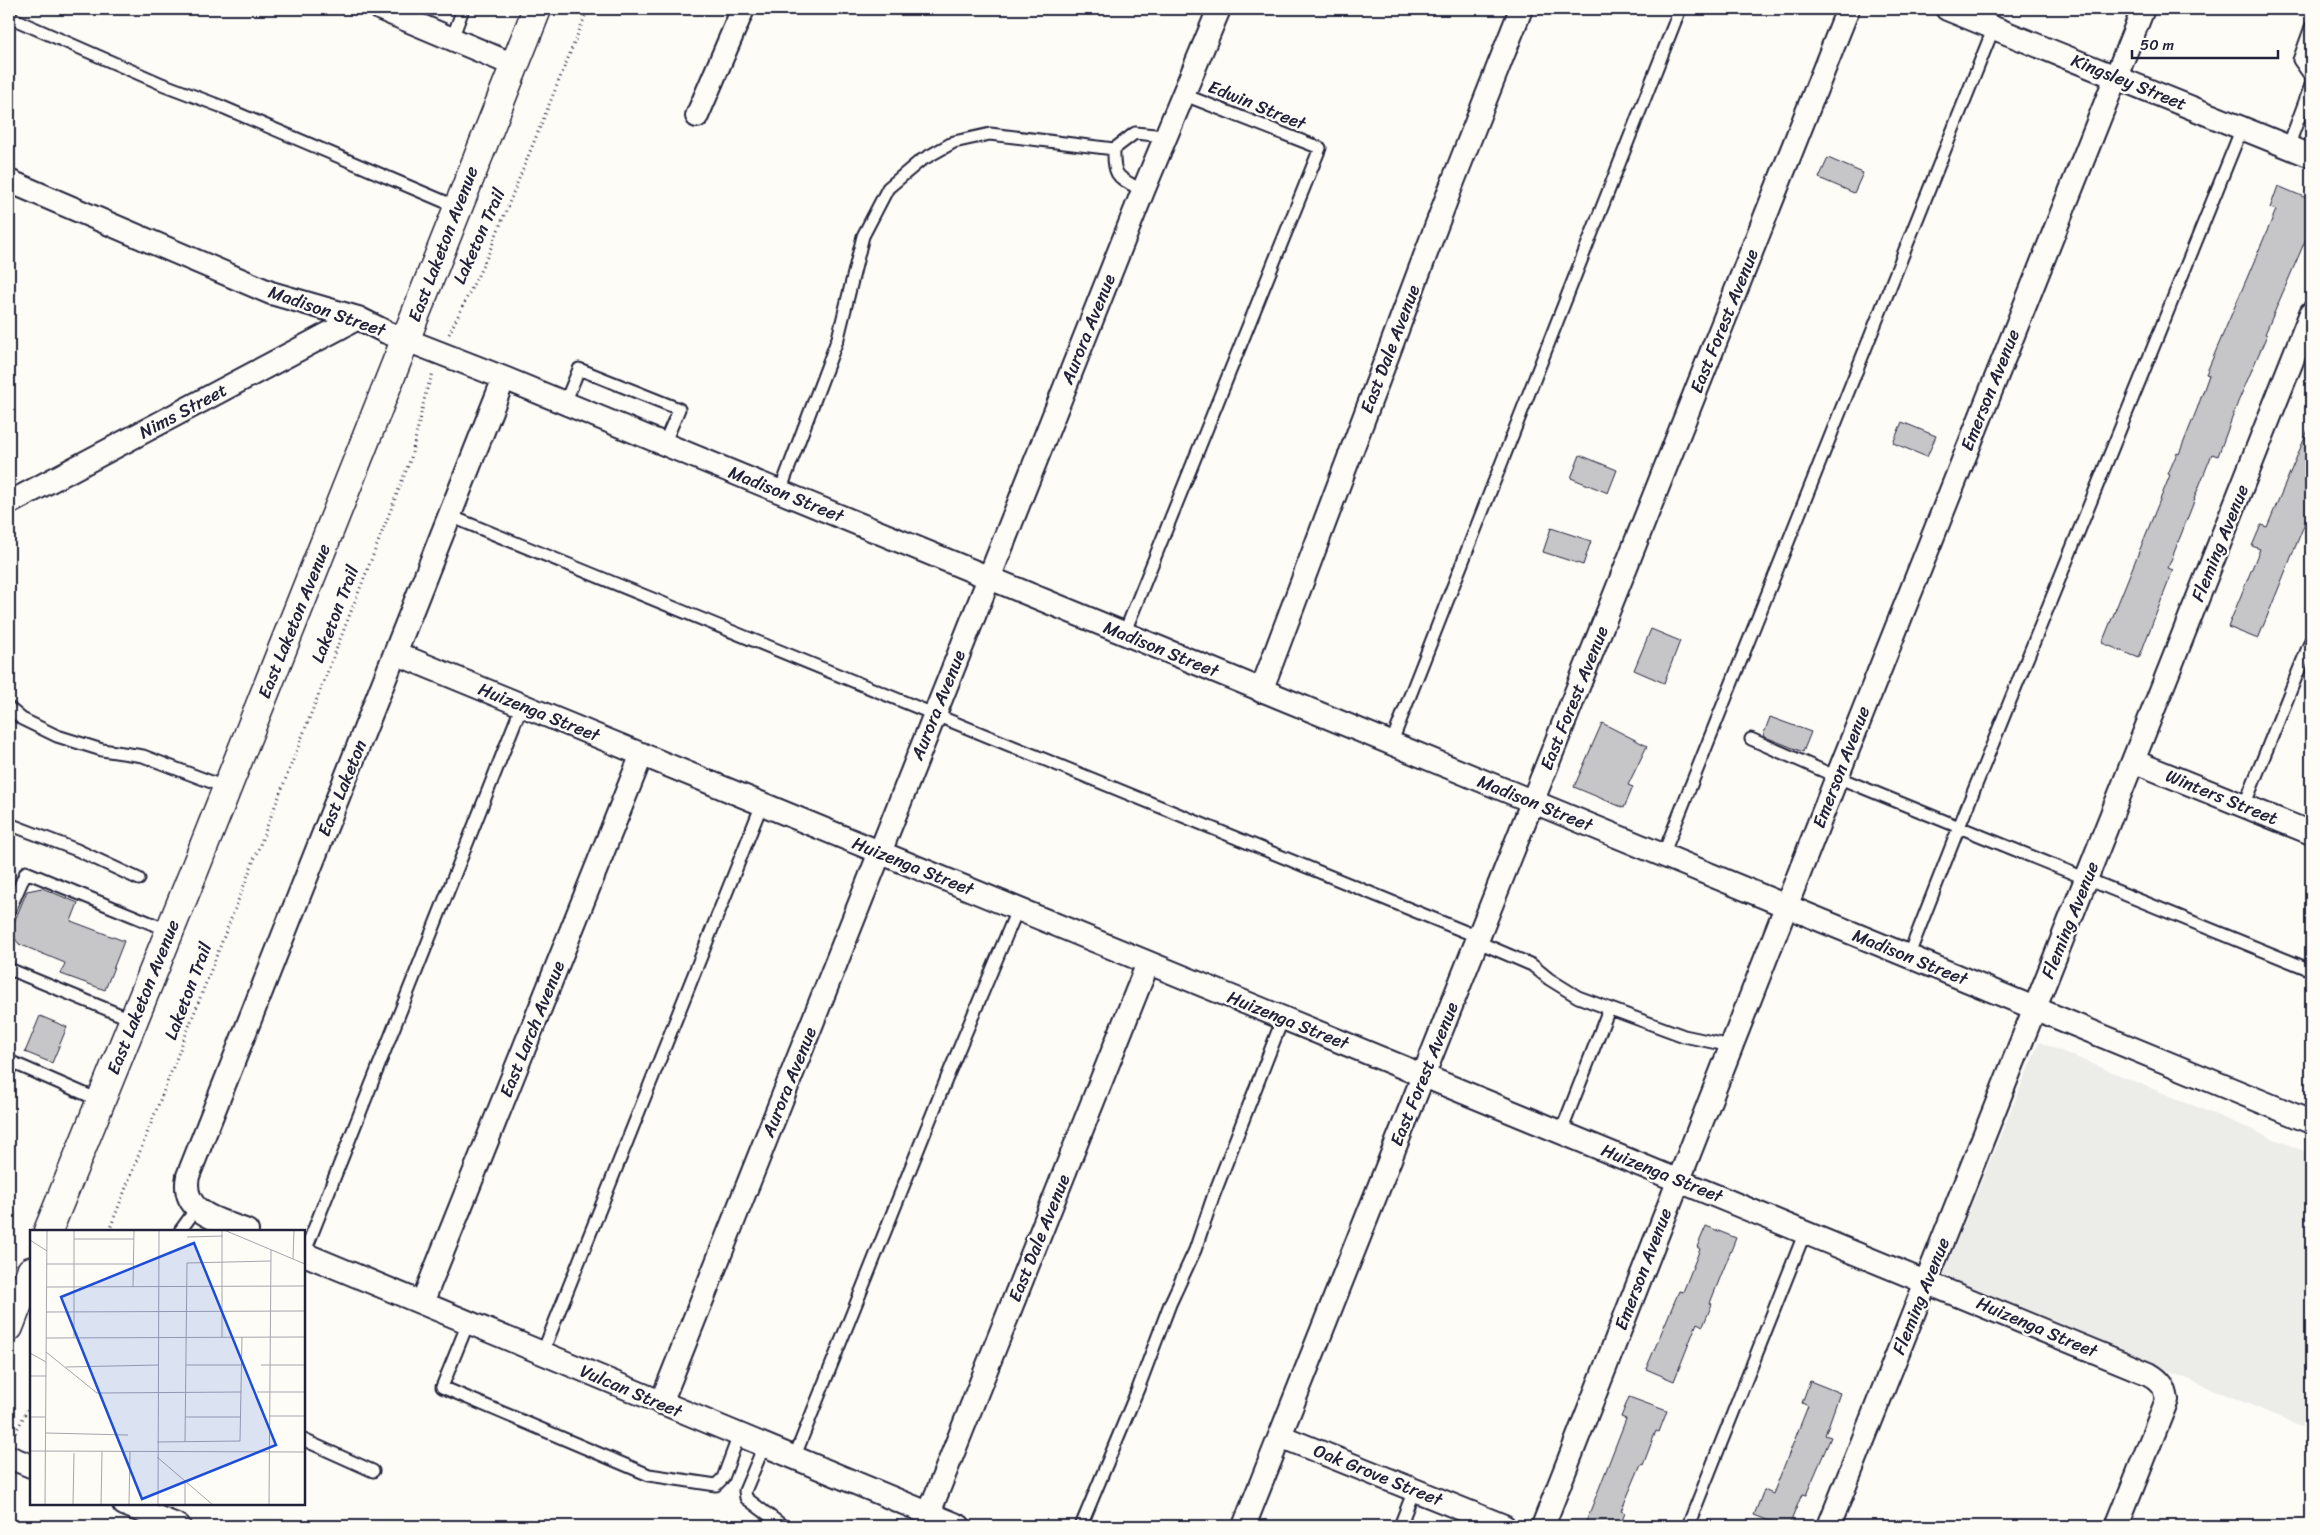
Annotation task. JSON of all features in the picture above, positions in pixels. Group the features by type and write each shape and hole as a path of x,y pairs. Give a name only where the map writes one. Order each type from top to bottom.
{"main road":[{"name":"East Laketon Avenue","path":"48,1230 170,931 537,9"},
{"path":"9,1327 30,1274"}],"street":[{"path":"697,116 743,9"},
{"name":"Aurora Avenue","path":"661,1404 988,578 1182,94 1219,9"},
{"name":"East Dale Avenue","path":"1261,691 1454,179 1521,9"},
{"name":"East Forest Avenue","path":"1244,1526 1848,9"},
{"name":"Kingsley Street","path":"1947,9 2311,156"},
{"name":"Emerson Avenue","path":"1543,1526 1837,777 2143,9"},
{"path":"392,11 514,65"},
{"name":"Madison Street","path":"9,181 271,293 358,318 2311,1122"},
{"name":"Fleming Avenue","path":"1829,1526 2311,313"},
{"name":"Nims Street","path":"10,501 358,318"},
{"name":"East Laketon","path":"192,1204 186,1184 188,1176 504,378"},
{"name":"Huizenga Street","path":"395,653 1927,1281 2149,1374 2160,1381 2165,1390 2167,1400 2117,1526"},
{"name":"East Larch Avenue","path":"422,1303 642,754"},
{"name":"Winters Street","path":"2133,760 2311,833"},
{"name":"East Dale Avenue","path":"929,1513 1148,963"},
{"path":"192,1204 245,1230"},
{"name":"Vulcan Street","path":"305,1254 661,1404 929,1513 953,1525"},
{"name":"Oak Grove Street","path":"1280,1436 1504,1526"},
{"path":"10,1448 30,1465"},
{"path":"126,1505 166,1524"}],"lane":[{"path":"452,39 463,9"},
{"path":"1391,744 1680,9"},
{"path":"9,17 162,84 220,106 457,207"},
{"path":"1663,855 1994,27"},
{"path":"2311,27 2299,60 2311,77"},
{"path":"2288,147 2311,85"},
{"name":"Edwin Street","path":"1124,634 1320,148 1182,94"},
{"path":"1908,957 2242,128"},
{"path":"780,492 838,338 863,236 888,188 920,162 954,142 990,134 1114,149 1135,133 1165,136"},
{"path":"1114,149 1113,168 1120,178 1143,191"},
{"path":"565,403 579,369 679,409 664,444"},
{"path":"450,516 1477,939 1532,965 1549,979 1578,997 1684,1036 1731,1046"},
{"path":"2244,806 2311,640"},
{"path":"305,1251 522,705"},
{"path":"9,708 22,718 57,736 102,750 143,756 227,788"},
{"path":"1751,739 1837,777 2311,970"},
{"path":"542,1354 762,804"},
{"path":"9,824 77,850 139,879"},
{"path":"9,911 26,872 170,931"},
{"path":"794,1458 944,1084 1018,908"},
{"path":"9,970 134,1020"},
{"path":"1561,1132 1609,1009"},
{"path":"1081,1526 1138,1390 1170,1304 1195,1250 1213,1197 1283,1018"},
{"path":"9,1061 101,1101"},
{"path":"180,1230 192,1204"},
{"path":"1688,1526 1805,1232"},
{"path":"468,1323 442,1387 649,1475 716,1485 723,1478 739,1435"},
{"path":"305,1440 373,1471"},
{"path":"764,1446 746,1491 746,1498 782,1526"},
{"path":"1400,1526 1414,1490"}],"path":[{"name":"Laketon Trail","path":"109,1230 411,458 426,392 441,353 488,255 588,9"},
{"path":"10,1448 30,1404"}],"shaded area":[{"path":"2039,1042 2311,1154 2311,1430 1942,1277"}],"building":[{"path":"1828,158 1863,173 1854,193 1819,178"},
{"path":"2278,186 2311,200 2311,219 2306,233 2308,234 2265,334 2267,335 2238,402 2218,456 2212,454 2194,499 2168,568 2173,570 2139,658 2102,643 2170,475 2168,474 2177,453 2179,454 2197,409 2209,375 2206,374 2276,210 2270,208"},
{"path":"1902,422 1936,436 1927,457 1893,443"},
{"path":"2311,423 2311,508 2258,639 2228,627 2260,549 2252,546 2261,525 2267,527"},
{"path":"1580,455 1617,470 1608,493 1571,478"},
{"path":"1551,528 1591,541 1583,565 1543,552"},
{"path":"1651,629 1680,641 1664,683 1634,670"},
{"path":"1770,717 1811,732 1803,752 1763,736"},
{"path":"1602,723 1647,746 1628,785 1633,787 1624,808 1574,787"},
{"path":"42,888 78,903 71,921 124,941 105,990 61,974 65,963 19,944 10,932 27,891"},
{"path":"40,1016 67,1027 52,1063 25,1052"},
{"path":"1706,1226 1736,1238 1710,1303 1712,1304 1703,1326 1697,1323 1674,1381 1646,1369 1679,1291 1683,1292 1700,1249 1697,1247"},
{"path":"1810,1381 1840,1393 1825,1435 1831,1437 1806,1495 1802,1494 1789,1526 1782,1526 1754,1515 1764,1490 1773,1494 1808,1406 1802,1403"},
{"path":"1629,1397 1667,1411 1659,1432 1656,1431 1643,1465 1641,1464 1621,1511 1625,1513 1620,1526 1596,1526 1586,1522 1626,1419 1621,1417"}]}
